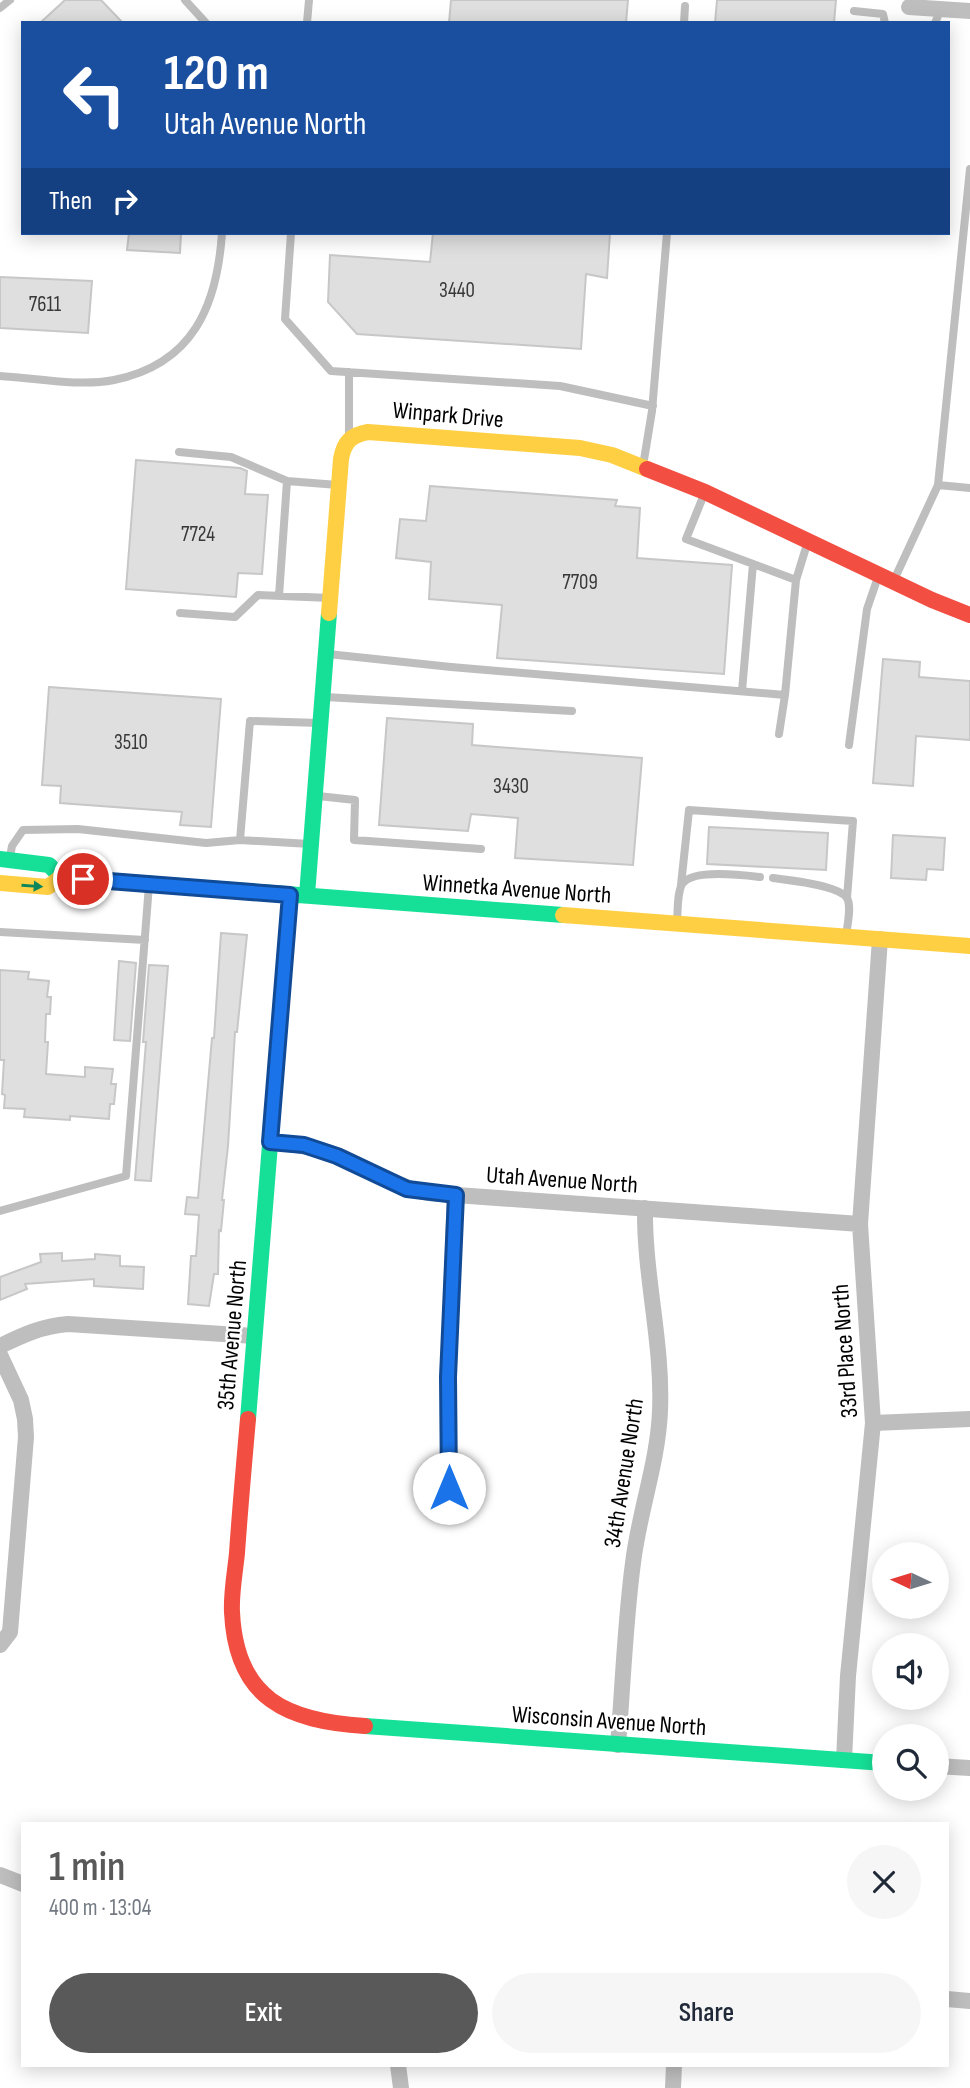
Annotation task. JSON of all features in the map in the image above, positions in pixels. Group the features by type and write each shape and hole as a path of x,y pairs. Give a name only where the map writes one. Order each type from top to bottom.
{"street":[{"path":"909,7 938,16 970,11"},
{"name":"Winpark Drive","path":"349,438 357,433 368,432 580,448 612,455 705,492 970,615"},
{"path":"307,895 338,485 343,447 349,438"},
{"name":"Winnetka Avenue North","path":"5,860 49,864 61,877 149,885 970,946"},
{"name":"Winnetka Avenue North","path":"0,883 48,887 61,877"},
{"name":"35th Avenue North","path":"290,895 232,1611 234,1638 242,1664 257,1686 271,1701 290,1714 310,1721 332,1724"},
{"name":"33rd Place North","path":"844,1760 848,1676 873,1423 860,1224 880,939"},
{"name":"Utah Avenue North","path":"270,1142 304,1145 337,1156 407,1189 456,1195 860,1224"},
{"path":"449,1488 448,1377 456,1195"},
{"name":"34th Avenue North","path":"618,1745 633,1563 655,1452 660,1412 660,1372 648,1278 645,1208"},
{"path":"0,1346 30,1331 50,1325 68,1324 254,1336"},
{"path":"0,1355 21,1400 26,1437 10,1632 0,1645"},
{"path":"873,1423 970,1419"},
{"name":"Wisconsin Avenue North","path":"332,1724 872,1762"},
{"path":"949,1767 970,1768"},
{"path":"0,1875 21,1883"},
{"path":"949,1999 970,2001"},
{"path":"398,2067 401,2088"},
{"path":"673,2088 674,2067"}],"lane":[{"path":"0,8 10,0"},
{"path":"185,0 204,21"},
{"path":"307,21 309,0"},
{"path":"684,21 685,6"},
{"path":"854,12 883,13 885,21"},
{"path":"849,744 867,609 938,485 970,169"},
{"path":"0,376 85,382 113,381 144,371 170,356 194,333 211,301 220,262 222,235"},
{"path":"291,235 285,319 331,371 560,386 653,406"},
{"path":"643,466 653,406 667,235"},
{"path":"349,372 349,438"},
{"path":"179,452 231,457 287,481 338,485"},
{"path":"279,596 287,481"},
{"path":"938,485 970,488"},
{"path":"705,492 686,539 796,580"},
{"path":"779,734 796,580 808,541"},
{"path":"742,691 753,565"},
{"path":"180,613 235,617 258,595 330,598"},
{"path":"326,653 785,695"},
{"path":"322,696 572,711"},
{"path":"240,839 250,721 320,723"},
{"path":"315,796 355,800 354,840 481,849"},
{"path":"677,924 689,810 853,821 846,937"},
{"path":"5,860 23,830 78,830 206,843 240,839 311,845"},
{"path":"681,885 693,877 729,874 760,877"},
{"path":"773,878 816,885 841,893 847,898"},
{"path":"0,1212 126,1176 149,885"},
{"path":"0,932 145,940"}],"building":[{"path":"65,0 101,0 121,21 42,21"},
{"path":"451,0 628,0 626,21 449,21"},
{"path":"717,0 836,0 834,21 715,21"},
{"path":"129,235 181,235 180,253 127,250"},
{"path":"433,235 610,235 607,278 586,274 581,349 357,334 328,302 330,255 430,262"},
{"path":"0,277 92,281 88,333 0,328"},
{"path":"136,460 240,468 247,471 245,494 268,495 262,574 238,573 236,597 126,589"},
{"path":"430,486 617,500 615,506 640,508 637,558 732,565 724,674 497,658 502,605 429,599 431,562 396,558 400,519 426,521"},
{"path":"883,659 920,662 919,677 970,681 970,740 916,736 913,786 873,783"},
{"path":"49,687 221,699 211,827 180,825 182,812 60,803 61,786 42,785"},
{"path":"387,718 473,724 472,745 642,758 633,865 515,858 518,818 471,814 468,831 379,825"},
{"path":"709,827 828,833 826,870 707,864"},
{"path":"893,835 945,838 943,870 927,869 926,880 891,878"},
{"path":"221,933 247,935 235,1032 218,1274 214,1274 209,1306 188,1304 191,1256 196,1256 199,1215 185,1214 187,1197 198,1198 214,1038"},
{"path":"119,961 136,963 130,1041 114,1040"},
{"path":"149,965 168,966 151,1181 135,1180"},
{"path":"0,970 29,972 28,979 49,981 47,997 51,997 50,1014 46,1014 46,1074 85,1077 85,1067 113,1069 111,1084 116,1084 109,1119 24,1117 25,1109 4,1108 4,1060 0,1060"},
{"path":"62,1253 62,1261 95,1259 95,1254 120,1256 120,1266 144,1267 143,1289 94,1286 94,1279 25,1284 27,1289 0,1300 0,1277 41,1262 40,1254"}],"traffic: fast":[{"path":"307,895 329,613"},
{"path":"0,859 49,865 61,877 563,915"},
{"path":"248,1419 290,895"},
{"path":"365,1726 872,1762"}],"traffic: slow":[{"path":"329,613 341,459 346,444 357,435 368,432 580,448 612,455 647,469"},
{"path":"0,883 48,887 61,877"},
{"path":"563,915 970,946"}],"traffic: jam":[{"path":"647,469 705,492 932,600 970,615"},
{"path":"248,1419 232,1605 236,1642 244,1666 256,1685 271,1700 290,1711 312,1718 365,1726"}],"route":[{"path":"83,879 290,895 270,1142 304,1145 337,1156 407,1189 456,1195 448,1377 449,1488"}]}
